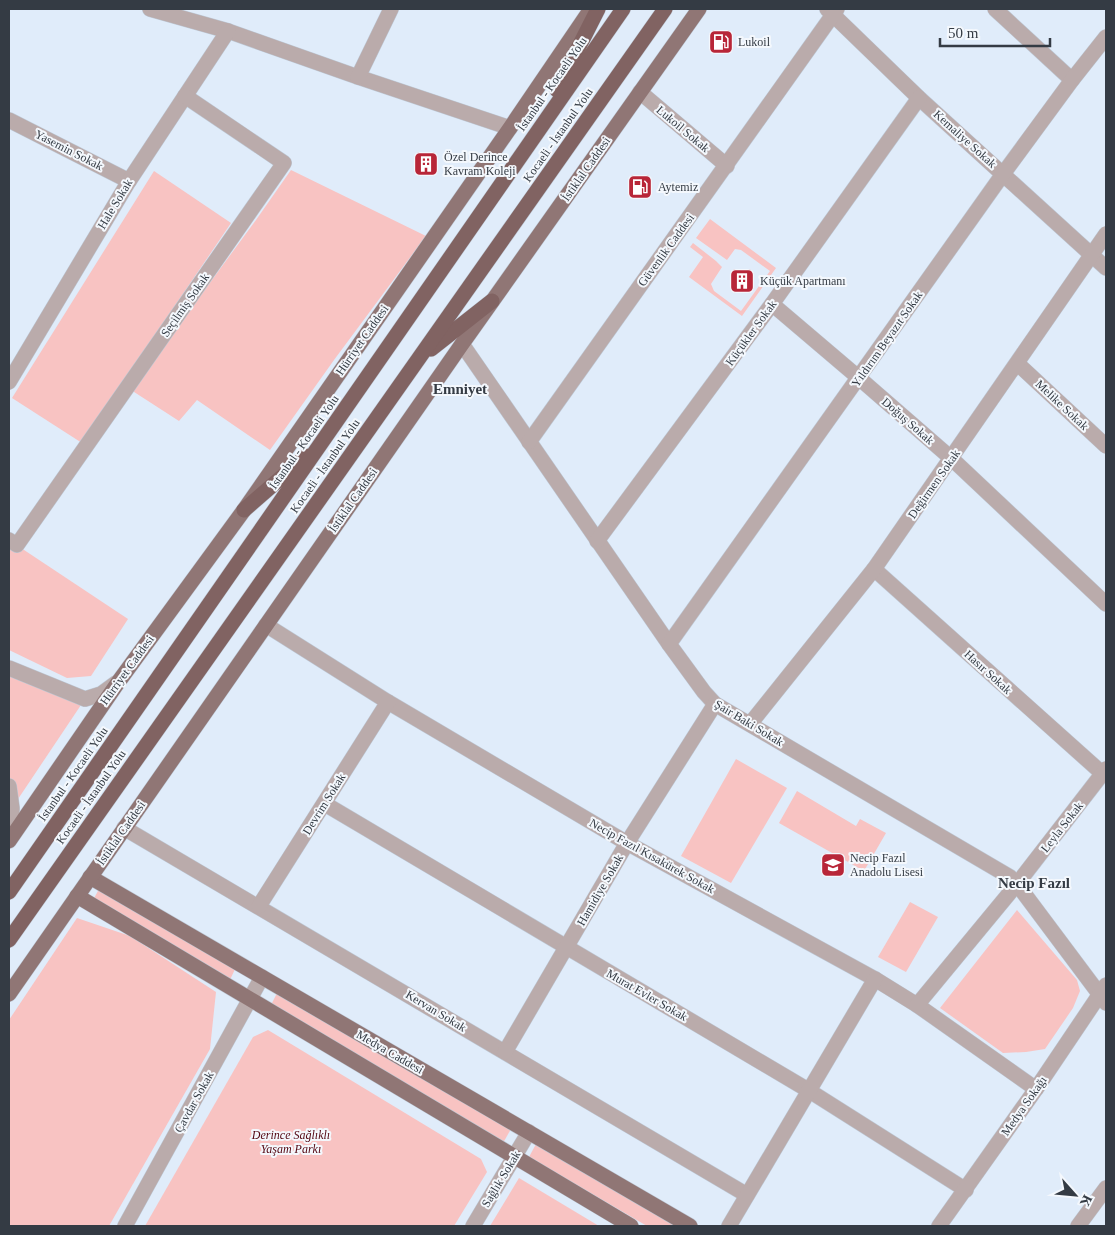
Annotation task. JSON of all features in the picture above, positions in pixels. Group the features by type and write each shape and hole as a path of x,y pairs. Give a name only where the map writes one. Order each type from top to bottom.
{"highway":[{"path":"532,138 598,9"},
{"name":"İstanbul - Kocaeli Yolu","path":"9,892 623,9"},
{"name":"Kocaeli - İstanbul Yolu","path":"9,940 665,9"},
{"path":"418,359 492,300"},
{"path":"244,510 324,441"}],"main road":[{"name":"Hürriyet Caddesi","path":"10,839 119,681 244,510 591,9"},
{"name":"İstiklal Caddesi","path":"9,994 492,300 699,9"},
{"name":"Medya Caddesi","path":"90,877 690,1226"},
{"path":"77,896 631,1226"}],"street":[{"path":"150,9 228,31 510,128"},
{"path":"358,77 392,9"},
{"path":"995,9 1072,80"},
{"name":"Kemaliye Sokak","path":"832,11 919,98 1106,268"},
{"name":"Güvenlik Caddesi","path":"529,442 727,166 832,11"},
{"name":"Hale Sokak","path":"9,382 129,181 228,31"},
{"name":"Yıldırım Beyazıt Sokak","path":"669,644 1004,174 1072,80 1106,37"},
{"name":"Lukoil Sokak","path":"640,92 727,166"},
{"name":"Seçilmiş Sokak","path":"13,542 284,163 185,96"},
{"name":"Küçükler Sokak","path":"597,541 772,304 919,98"},
{"name":"Yasemin Sokak","path":"9,120 129,181"},
{"name":"Değirmen Sokak","path":"750,724 874,569 1018,364 1106,234"},
{"name":"Doğuş Sokak","path":"772,304 952,459 1106,604"},
{"name":"Şair Baki Sokak","path":"462,344 669,644 715,704 1010,877 1104,994"},
{"name":"Melike Sokak","path":"1018,364 1106,446"},
{"name":"Hasır Sokak","path":"874,569 1104,772"},
{"name":"Necip Fazıl Kısakürek Sokak","path":"266,625 388,702 627,843 875,979 917,1005 1036,1088"},
{"path":"9,668 85,699 101,694 119,681"},
{"name":"Devrim Sokak","path":"259,906 388,702"},
{"name":"Hamidiye Sokak","path":"504,1052 627,843 715,704"},
{"name":"Leyla Sokak","path":"917,1005 1017,884 1104,772"},
{"path":"9,786 12,808 10,839"},
{"name":"Murat Evler Sokak","path":"325,804 808,1090 966,1190"},
{"name":"Kervan Sokak","path":"124,828 747,1195"},
{"name":"Çavdar Sokak","path":"125,1226 262,977"},
{"path":"729,1226 875,979"},
{"name":"Medya Sokağı","path":"939,1226 1104,994"},
{"name":"Sağlık Sokak","path":"473,1226 529,1132"},
{"path":"1078,1226 1106,1188"}],"green space":[{"path":"291,170 426,236 270,450 197,400 179,421 131,390"},
{"path":"154,171 231,223 82,443 12,398"},
{"path":"710,219 776,268 742,316 689,277 703,257 690,247 693,243 722,267 711,284 714,291 741,311 770,271 741,250 735,249 727,260 696,238"},
{"path":"9,540 128,619 91,676 67,678 9,650"},
{"path":"9,668 85,699 12,808 9,786"},
{"path":"736,759 787,788 731,883 681,856"},
{"path":"797,791 856,826 860,819 886,833 864,871 779,823"},
{"path":"99,889 236,967 229,982 92,902"},
{"path":"910,902 938,917 906,972 878,957"},
{"path":"1017,910 1077,980 1080,991 1073,1008 1045,1049 1003,1053 940,1008"},
{"path":"77,918 130,936 216,992 210,1049 109,1226 9,1226 9,1020"},
{"path":"277,993 511,1129 503,1143 271,1005"},
{"name":"Derince Sağlıklı Yaşam Parkı","path":"268,1030 481,1159 487,1172 454,1226 145,1226 253,1037"},
{"path":"536,1144 677,1226 647,1226 529,1157"},
{"path":"519,1178 599,1226 490,1226"}],"place":[{"name":"Lukoil","path":"721,42"},
{"name":"Özel Derince Kavram Koleji","path":"426,164"},
{"name":"Aytemiz","path":"640,187"},
{"name":"Küçük Apartmanı","path":"742,281"},
{"name":"Necip Fazıl Anadolu Lisesi","path":"833,865"}],"district":[{"name":"Emniyet","path":"460,389"},
{"name":"Necip Fazıl","path":"1034,883"}]}
